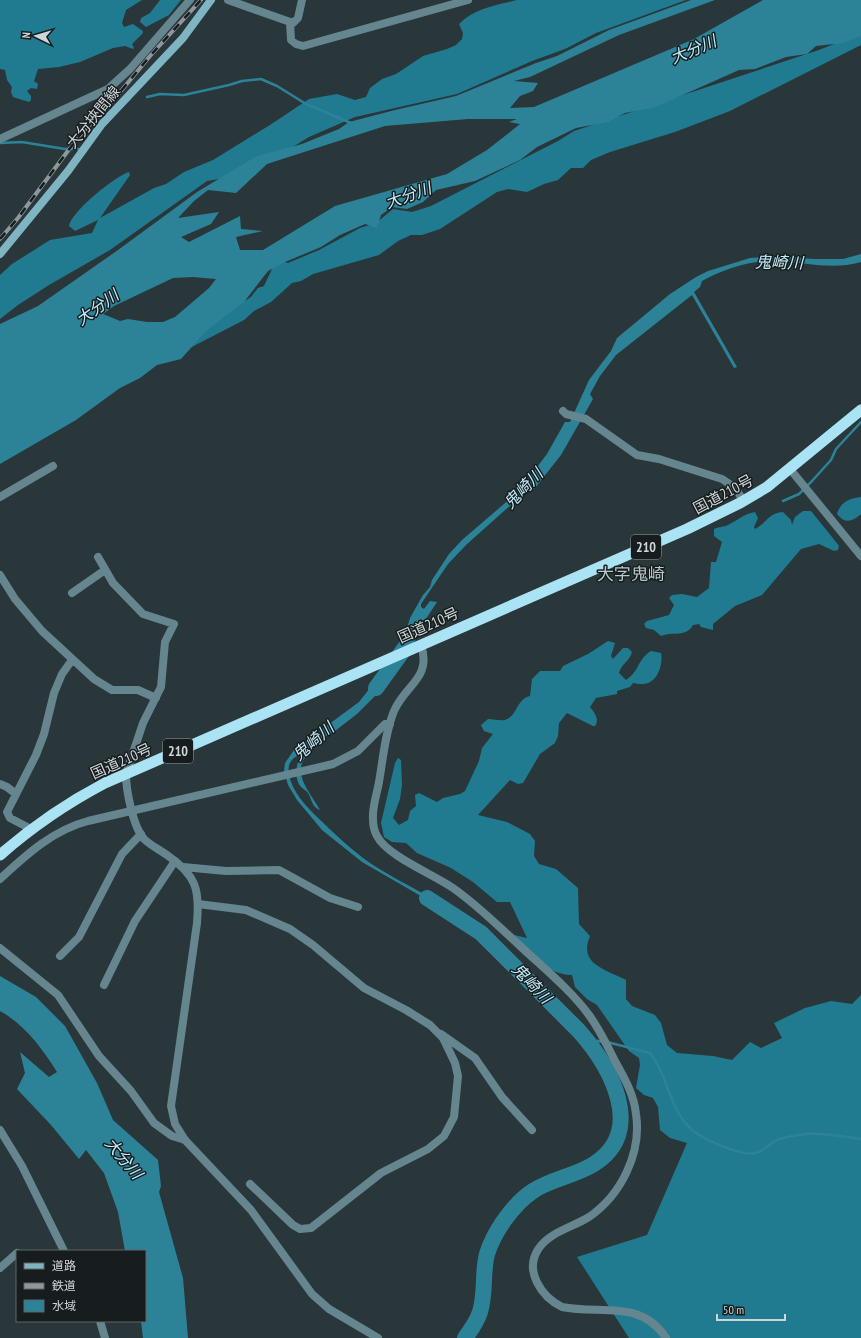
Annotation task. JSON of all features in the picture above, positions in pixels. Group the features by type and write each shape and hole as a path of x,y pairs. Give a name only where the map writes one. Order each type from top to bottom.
{"highway":[{"name":"国道210号","path":"0,856 32,829 78,797 126,774 687,529 744,501 767,487 861,410"}],"main road":[{"name":"大分挾間線","path":"0,254 68,171 102,124 179,42 211,0"}],"street":[{"path":"0,139 108,89 135,63 190,0"},
{"path":"228,0 290,22 295,22 298,18 302,0"},
{"path":"290,22 291,40 296,44 303,46 468,0"},
{"path":"565,412 584,418 637,455 660,460 722,479 734,487 744,501"},
{"path":"0,497 54,466"},
{"path":"790,469 861,556"},
{"path":"98,557 119,590 144,616 174,624 165,642 162,683 143,723 126,774 132,811 141,834 148,842 183,867 196,885 198,904 172,1106 175,1124 185,1140 251,1210 320,1303 378,1338"},
{"path":"72,593 105,570"},
{"path":"0,575 28,616 72,660 94,679 112,690 138,690 156,698"},
{"path":"416,647 424,658 424,668 398,702 390,724 373,812 374,826 378,838 388,849 464,895 569,993 597,1027 628,1084 633,1099 637,1129 629,1169 616,1190 599,1209 589,1217 552,1237 539,1248 534,1263 535,1279 538,1286 548,1298 562,1307 628,1311 654,1323 666,1338"},
{"path":"32,829 10,818 7,814 39,747 54,693 72,660"},
{"path":"0,879 45,841 69,827 333,764 358,751 385,724 390,724"},
{"path":"0,784 16,794"},
{"path":"60,956 79,937 122,854 141,834"},
{"path":"104,985 135,921 175,861"},
{"path":"183,867 231,871 279,870 330,898 358,907"},
{"path":"198,904 246,910 283,925 304,938 364,988 422,1019 439,1033 475,1058 502,1097 532,1130"},
{"path":"0,948 58,995 100,1056 131,1091 154,1123 172,1136 185,1140"},
{"path":"250,1184 293,1225 306,1230 316,1225 381,1173 435,1145 448,1132 452,1122 458,1076 451,1052 439,1033"},
{"path":"0,1130 22,1166 64,1250"},
{"path":"0,1268 16,1254"},
{"path":"100,1322 106,1338"}],"shaded area":[{"path":"0,0 142,0 126,10 122,23 124,27 133,24 143,31 143,33 132,44 133,49 125,46 113,48 80,62 59,67 38,69 34,81 38,84 37,89 31,88 27,91 31,96 31,100 29,102 13,97 11,92 12,87 7,80 5,70 0,69"},
{"path":"160,0 181,0 169,15 146,27 140,22 141,18 150,13"},
{"path":"517,0 686,0 596,33 565,49 532,61 457,94 355,117 309,137 281,154 236,176 207,181 110,250 49,285 18,305 0,319 0,275 12,264 50,240 92,233 98,220 75,231 69,226 77,212 94,195 122,175 129,172 130,175 100,218 154,188 166,184 184,172 213,160 309,99 337,94 355,100 366,97 370,88 382,79 396,74 423,56 456,45 462,39 463,33 459,24 472,14 486,8"},
{"path":"861,33 861,45 730,111 675,132 610,152 591,160 583,168 571,168 558,180 544,184 527,192 508,189 497,192 440,229 422,235 411,235 398,241 379,255 313,274 301,281 292,283 271,302 254,311 244,320 184,351 217,318 251,297 258,288 264,286 273,267 282,261 288,263 319,250 360,228 376,223 393,209 412,212 431,206 558,141 574,131 819,50"},
{"path":"861,497 861,514 858,517 846,521 837,514 838,510 843,504"},
{"path":"803,511 811,511 839,546 838,550 834,551 819,544 801,549 762,595 735,606 713,624 713,630 701,627 699,624 693,625 687,632 661,636 654,630 646,628 644,624 647,621 669,615 674,605 669,598 672,595 682,594 697,597 709,588 711,562 716,562 722,542 714,536 714,529 726,526 743,516 755,512 758,518 754,527 755,529 774,514 783,512 791,520 792,525 795,517"},
{"path":"608,641 615,643 611,656 613,659 623,648 628,648 632,652 619,673 626,680 634,673 643,658 651,651 661,653 661,665 656,677 646,684 633,683 630,687 617,691 617,694 596,698 590,707 597,718 595,726 567,713 559,723 558,736 555,743 540,754 523,783 518,784 510,780 478,815 507,822 530,834 535,841 534,856 539,864 556,869 578,888 579,924 590,936 587,945 588,953 591,959 602,969 626,980 626,999 632,1006 655,1015 661,1023 667,1045 677,1053 713,1056 732,1060 750,1042 761,1048 782,1038 774,1023 805,1008 831,1001 852,1004 861,995 861,1338 629,1338 577,1257 647,1235 687,1143 670,1138 660,1130 658,1107 653,1098 644,1095 636,1088 640,1065 639,1058 629,1051 597,1005 587,999 575,987 572,975 563,974 547,967 514,935 527,938 510,902 497,902 473,882 451,868 417,853 406,843 392,842 384,837 381,823 395,763 398,758 401,760 402,785 400,799 393,818 399,825 408,820 410,811 416,806 415,795 419,793 437,802 443,798 460,794 465,791 479,761 482,748 493,734 484,731 481,725 488,719 505,720 509,718 522,700 530,696 532,679 540,671 560,671 563,666 588,654"}],"water":[{"name":"大分川","path":"691,0 715,0 619,35 530,77 514,81 538,83 533,91 520,96 510,108 534,107 694,39 763,0 861,0 861,36 843,43 816,46 807,54 786,57 755,69 739,70 656,107 625,113 608,122 576,128 537,147 520,160 475,181 436,190 423,202 407,209 392,207 381,215 377,228 365,224 340,235 321,247 268,271 244,302 207,330 181,359 157,365 140,378 120,388 76,420 0,464 0,324 38,306 197,192 257,156 302,144 339,129 349,122 456,96 536,63 557,56 609,30","holes":["468,119 517,119 509,122 520,124 487,150 447,174 335,206 263,250 240,250 236,237 263,231 241,229 240,216 189,242 181,237 211,224 219,212 178,218 194,201 208,190 236,193 267,164 385,126","193,277 216,279 209,288 175,317 163,322 147,322 128,319 120,321 103,314 114,306 173,278"]},
{"path":"861,254 861,262 840,266 779,261 748,263 720,272 702,281 700,287 694,292 737,367 734,368 692,295 616,355 600,376 590,394 593,399 561,455 535,488 523,494 466,545 448,564 421,604 421,607 424,609 430,601 437,602 418,631 415,641 394,650 404,638 410,618 449,554 462,540 518,492 547,454 565,422 570,422 589,380 611,351 617,338 670,294 708,271 750,258 778,256 813,259 843,259"},
{"path":"398,667 393,678 357,714 335,731 311,745 312,750 305,757 301,765 302,780 320,810 314,805 308,793 301,787 297,779 297,766 301,754 290,762 289,775 293,787 299,797 315,815 355,851 381,870 449,910 441,909 427,903 426,899 362,862 322,830 297,800 288,785 284,771 285,763 294,750 359,702 380,675"},
{"name":"大分川","path":"0,976 36,997 65,1026 97,1083 113,1120 158,1160 161,1186 159,1192 183,1278 188,1338 143,1338 141,1322 146,1322 146,1250 125,1250 118,1212 104,1173 86,1150 79,1159 51,1125 17,1089 25,1073 20,1052 49,1077 57,1072 45,1054 25,1030 0,1011"}],"waterway":[{"path":"147,97 160,94 184,95 242,81 261,79 277,86 306,104 351,123"},
{"path":"0,143 22,142 65,149 79,149"},
{"path":"783,501 799,494 812,481 831,460 836,449 861,422"},
{"name":"鬼崎川","path":"376,688 407,645"},
{"name":"鬼崎川","path":"427,898 481,933 579,1031 591,1045 611,1080 618,1098 621,1117 618,1134 610,1150 587,1168 547,1183 533,1191 516,1205 503,1222 487,1254 483,1298 480,1312 474,1325 465,1338"},
{"path":"587,1039 603,1042"},
{"path":"607,1042 650,1053 661,1071 672,1100 682,1119 694,1131 721,1146 741,1152 756,1153 777,1140 802,1134 826,1134 861,1139"}],"railway":[{"path":"0,239 18,218 79,136 116,97 150,56 201,0"}],"district":[{"name":"大字鬼崎","path":"631,574"}]}
